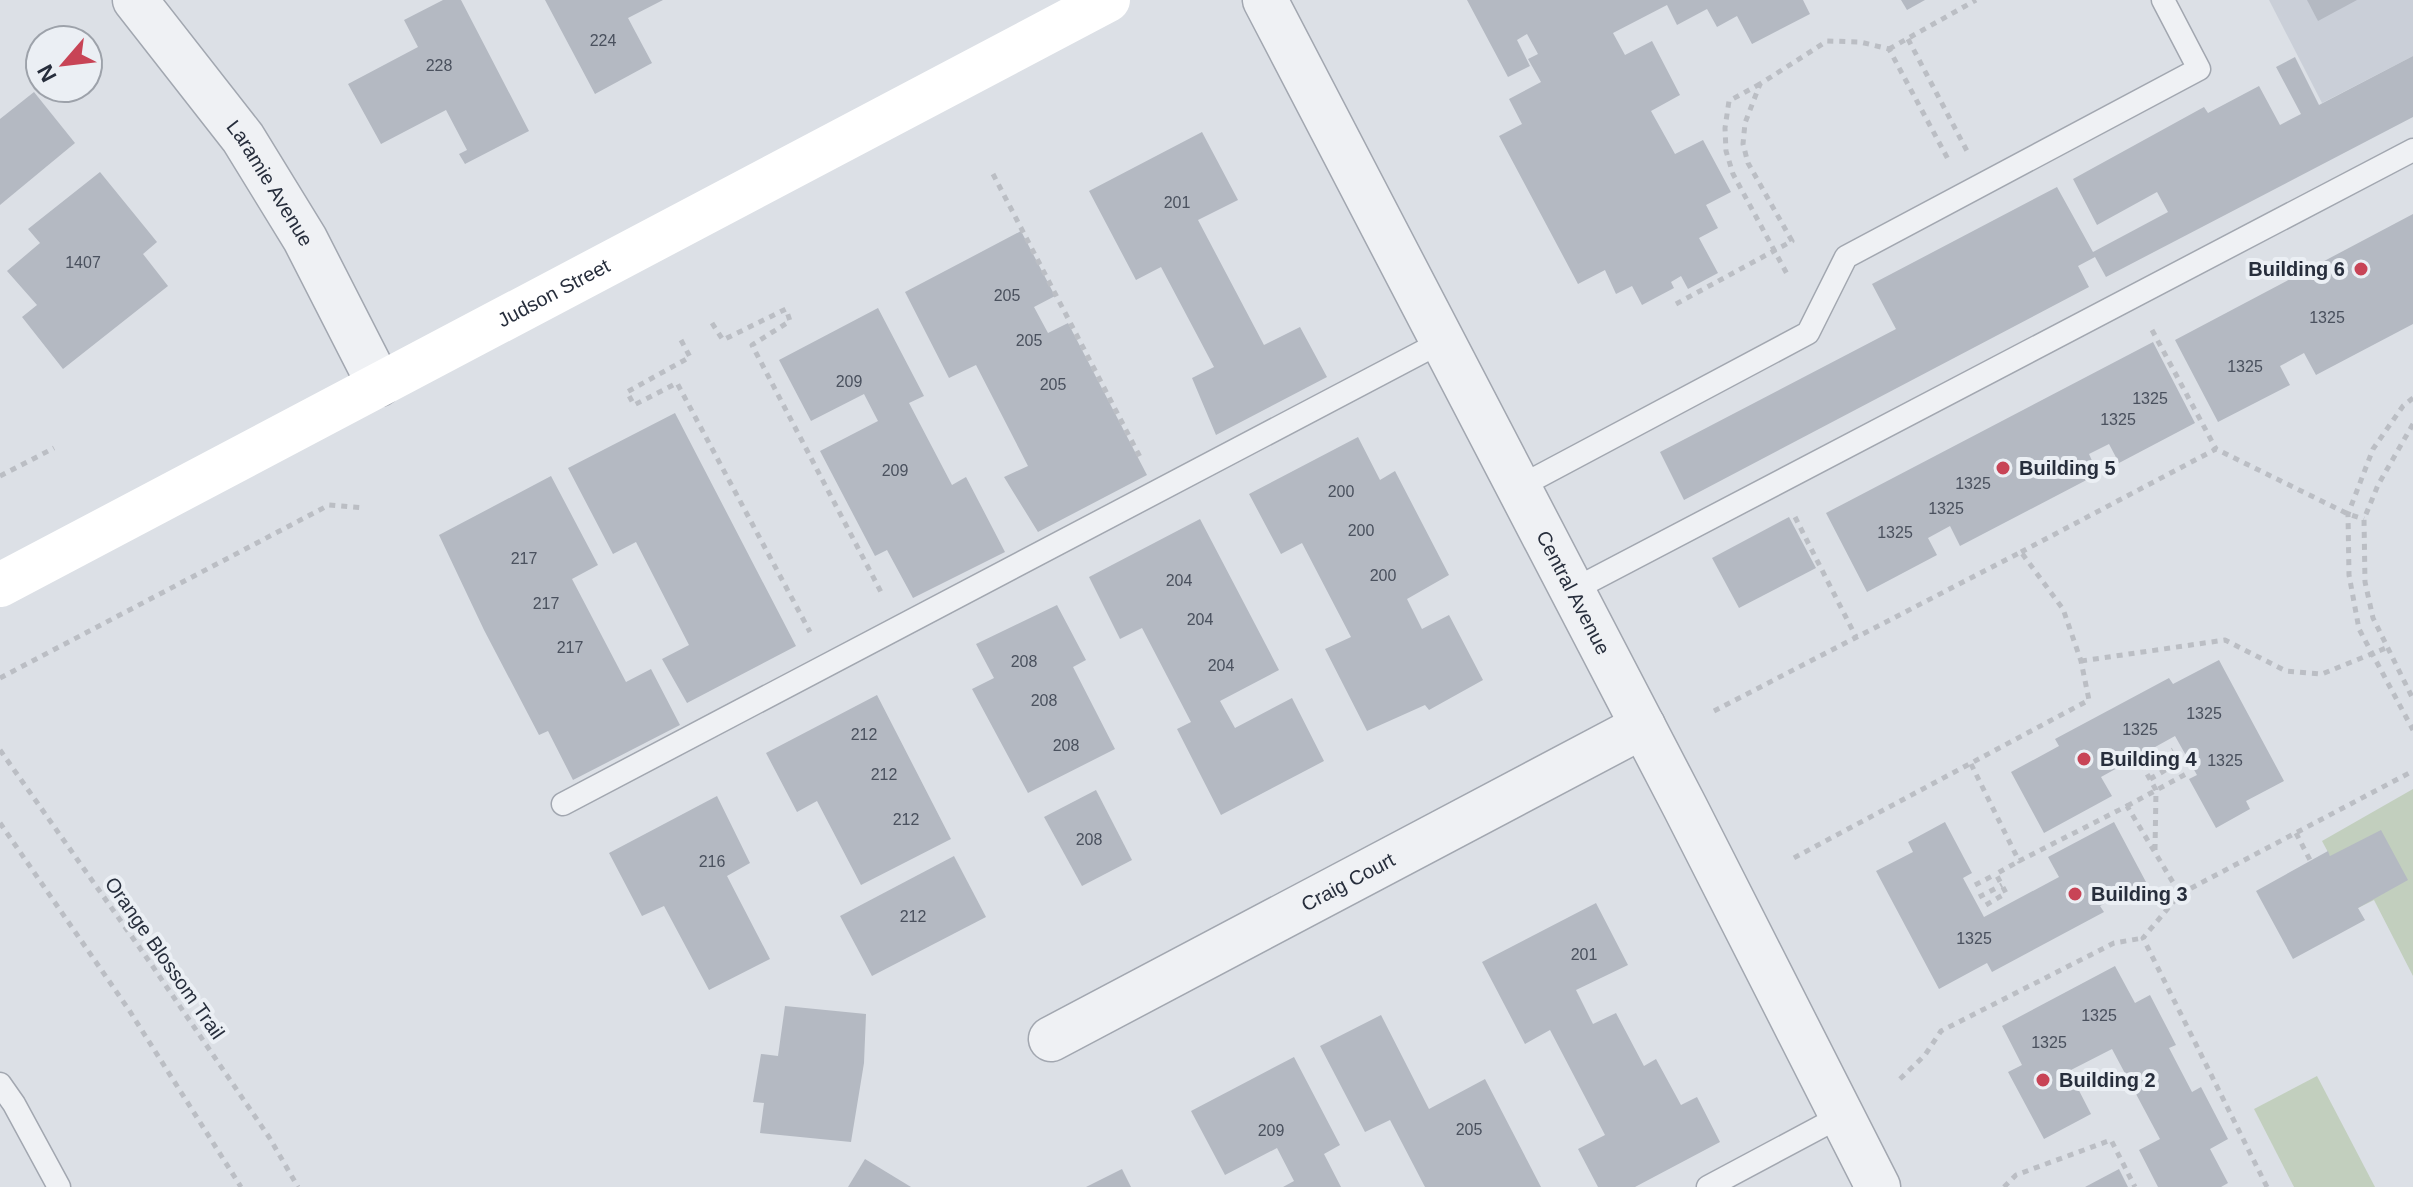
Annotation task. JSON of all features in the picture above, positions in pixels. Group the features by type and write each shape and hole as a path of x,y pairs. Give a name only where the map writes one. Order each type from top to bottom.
{"main road":[{"name":"Judson Street","path":"0,585 1108,0"}],"street":[{"name":"Laramie Avenue","path":"135,0 243,138 305,239 379,384"},
{"name":"Central Avenue","path":"1265,0 1573,590 1878,1187"},
{"name":"Craig Court","path":"1051,1039 1643,726"}],"lane":[{"path":"1519,487 1808,333 1846,257 2199,69 2163,0"},
{"path":"1573,590 2413,150"},
{"path":"563,804 1443,341"},
{"path":"0,1084 59,1187"},
{"path":"1708,1187 1841,1116"}],"path":[{"path":"1787,274 1733,174 1726,151 1729,101 1827,41 1860,42 1889,49 1976,0"},
{"path":"1908,39 1969,153"},
{"path":"1889,49 1951,163"},
{"path":"1676,304 1792,241 1748,163 1743,144 1745,123 1760,84"},
{"path":"993,174 1158,491"},
{"path":"2133,296 2216,449 2364,519"},
{"path":"712,323 723,340 786,309 790,321 752,345 899,627"},
{"path":"681,340 690,357 627,392 634,405 677,383 828,665"},
{"path":"2413,398 2403,406 2373,449 2348,514 2349,575 2359,629 2413,730"},
{"path":"2413,424 2378,485 2364,519 2365,582 2373,618 2413,699"},
{"path":"0,476 54,448"},
{"path":"1714,711 2216,449"},
{"path":"1777,483 1856,637"},
{"path":"0,678 329,505 364,508"},
{"path":"1790,860 2089,700 2081,661 2063,609 2021,552"},
{"path":"2081,661 2225,640 2286,671 2322,674 2386,648"},
{"name":"Orange Blossom Trail","path":"0,750 158,974 269,1137 298,1187"},
{"path":"2155,851 2156,790 2143,767 2173,750"},
{"path":"2150,779 2181,761"},
{"path":"1971,764 2019,861"},
{"path":"1900,1079 1925,1055 1941,1031 2114,943 2143,938 2180,894 2413,771"},
{"path":"1975,885 2186,774"},
{"path":"2127,806 2180,894"},
{"path":"0,823 129,1010 241,1187"},
{"path":"2296,833 2310,860"},
{"path":"1986,905 2006,893 1996,874"},
{"path":"1979,897 2002,885"},
{"path":"2143,938 2267,1187"},
{"path":"2004,1187 2016,1175 2111,1140 2135,1187"}],"shaded area":[{"path":"2269,0 2413,0 2413,56 2322,103"}],"green space":[{"path":"2413,789 2413,976 2374,900 2358,908 2322,841"},
{"path":"2317,1076 2375,1187 2294,1187 2254,1109"}],"building":[{"path":"443,0 461,0 529,131 465,164 459,154 467,150 446,110 381,144 348,84 418,47 404,20"},
{"path":"545,0 663,0 628,18 652,63 595,94"},
{"path":"1467,0 1803,0 1810,14 1752,44 1737,16 1717,27 1707,9 1677,25 1667,5 1613,33 1625,55 1652,41 1680,95 1651,111 1675,154 1703,140 1731,192 1706,205 1718,228 1699,238 1718,273 1688,289 1681,276 1671,282 1674,288 1642,305 1632,286 1616,294 1605,270 1578,284 1499,136 1522,124 1509,99 1541,82 1528,59 1538,54 1527,34 1517,40 1530,66 1508,77"},
{"path":"1901,0 1925,0 1907,10"},
{"path":"2307,0 2357,0 2318,21"},
{"path":"2413,56 2413,117 2106,277 2095,257 2078,266 2089,287 1684,500 1660,452 1896,329 1872,284 2057,187 2093,252 2168,212 2157,192 2097,225 2073,179 2204,107 2208,113 2259,86 2280,125 2301,114 2276,67 2295,57 2319,105"},
{"path":"24,100 24,104 44,104 75,143 0,205 0,119"},
{"path":"1202,132 1238,200 1198,220 1264,345 1300,327 1327,377 1216,435 1192,378 1214,367 1161,267 1136,280 1089,191"},
{"path":"100,172 157,242 143,254 168,286 63,369 22,317 37,305 7,271 40,243 28,229"},
{"name":"Building 6","path":"2413,214 2413,324 2316,375 2304,353 2280,366 2290,385 2218,422 2175,340"},
{"path":"1021,231 1055,296 1034,307 1048,333 1068,323 1147,475 1038,532 1004,477 1028,466 976,365 949,378 905,292"},
{"path":"878,308 924,396 909,403 952,485 966,477 1005,552 913,598 887,550 875,556 820,451 878,421 864,394 811,421 779,360"},
{"name":"Building 5","path":"2153,342 2195,423 2119,463 2109,444 2089,454 2098,474 1960,546 1950,526 1928,538 1937,555 1867,592 1826,513"},
{"path":"675,413 796,646 687,703 662,659 689,645 636,542 613,554 568,468"},
{"path":"1358,437 1380,480 1395,471 1449,575 1407,599 1422,629 1449,615 1483,680 1429,710 1425,705 1367,731 1325,649 1351,637 1302,543 1281,554 1249,494"},
{"path":"551,476 598,565 572,579 626,682 651,669 680,725 573,780 548,731 539,735 439,535"},
{"path":"1789,517 1816,568 1739,608 1712,558"},
{"path":"1200,519 1279,670 1220,701 1235,728 1292,698 1324,761 1221,815 1177,729 1191,722 1142,628 1120,639 1089,577"},
{"path":"1057,605 1086,660 1073,667 1115,749 1028,793 972,689 994,678 976,644"},
{"name":"Building 4","path":"2219,660 2284,781 2246,801 2250,809 2216,828 2189,779 2197,775 2175,736 2101,777 2112,796 2044,833 2011,772 2059,746 2055,739 2169,678 2173,684"},
{"path":"877,695 951,839 861,885 817,801 797,812 766,753"},
{"path":"1096,790 1132,860 1082,886 1044,817"},
{"path":"717,796 750,863 727,876 770,959 709,990 664,906 642,916 609,853"},
{"name":"Building 3","path":"1945,822 1972,873 1963,878 1984,917 2059,877 2048,857 2114,822 2146,882 2100,906 2104,912 1992,972 1987,963 1939,989 1876,871 1913,852 1908,842"},
{"path":"2381,830 2408,880 2358,908 2365,920 2293,959 2256,891 2328,851 2330,856"},
{"path":"954,856 986,917 872,976 840,916"},
{"path":"1596,903 1628,965 1576,990 1593,1024 1616,1013 1644,1066 1656,1059 1681,1105 1697,1097 1720,1142 1635,1187 1598,1187 1578,1149 1605,1135 1550,1030 1525,1044 1482,962"},
{"name":"Building 2","path":"2115,966 2135,1003 2150,995 2176,1045 2169,1048 2192,1092 2201,1087 2228,1139 2210,1149 2228,1183 2221,1187 2158,1187 2139,1150 2160,1139 2112,1049 2069,1071 2091,1114 2044,1139 2008,1072 2022,1065 2002,1026"},
{"path":"785,1006 866,1014 864,1063 851,1142 760,1133 764,1103 753,1102 761,1054 778,1056"},
{"path":"1381,1015 1429,1109 1485,1079 1541,1187 1425,1187 1390,1120 1365,1132 1320,1046"},
{"path":"1294,1057 1340,1145 1324,1154 1341,1187 1283,1187 1294,1181 1277,1148 1225,1175 1191,1111"},
{"path":"865,1159 911,1187 848,1187"},
{"path":"1122,1169 1131,1187 1086,1187"},
{"path":"2119,1169 2128,1187 2085,1187"}],"place":[{"name":"Building 6","path":"2361,269"},
{"name":"Building 5","path":"2003,468"},
{"name":"Building 4","path":"2084,759"},
{"name":"Building 3","path":"2075,894"},
{"name":"Building 2","path":"2043,1080"}]}
